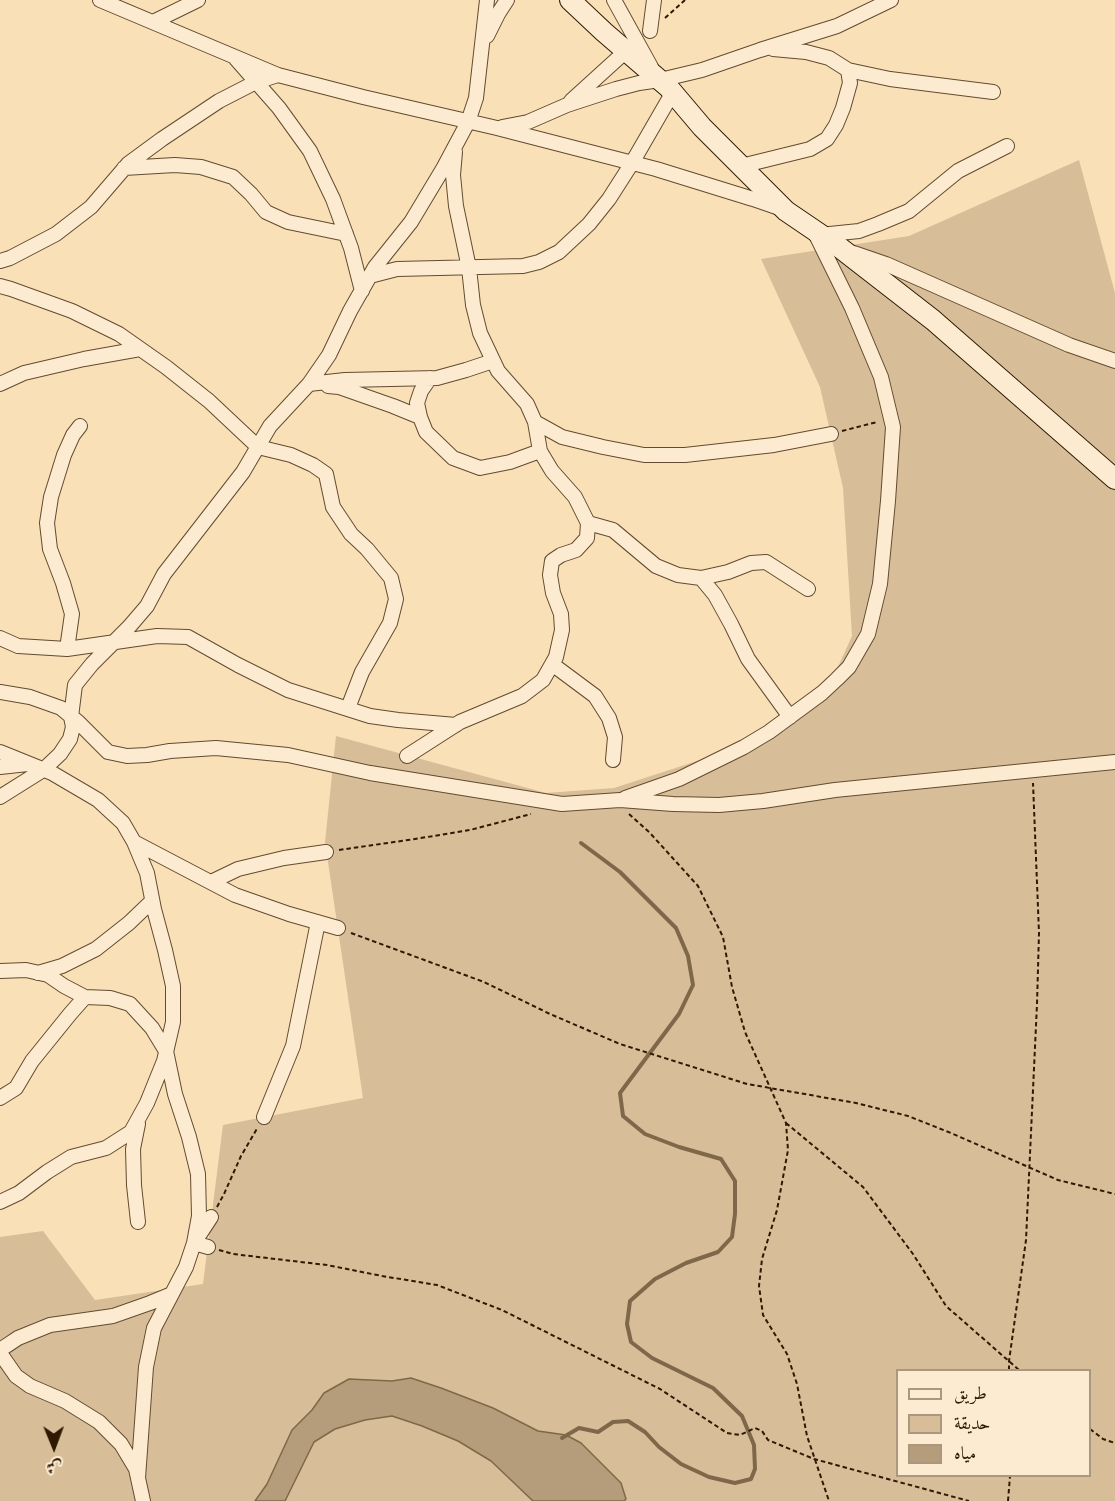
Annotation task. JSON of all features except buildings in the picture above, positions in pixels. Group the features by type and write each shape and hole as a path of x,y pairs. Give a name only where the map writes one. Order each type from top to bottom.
{"street":[{"path":"153,22 198,0"},
{"path":"0,797 43,770 60,754 70,739 73,727 71,717 75,685 147,606 164,574 243,472 270,426 309,384 329,355 375,267 411,222 468,122 476,98 487,0"},
{"path":"482,46 507,0"},
{"path":"570,0 663,83 702,127 786,211 839,247 933,320 1115,479"},
{"path":"614,0 663,83"},
{"path":"650,31 654,0"},
{"path":"497,128 528,122 567,105 639,83 663,83 837,26 891,0"},
{"path":"106,1 278,75 633,163 753,198 786,211"},
{"path":"766,48 806,52 829,58 848,70 890,79 993,92"},
{"path":"567,105 626,51"},
{"path":"233,57 279,108 310,151 333,199 346,234 362,291"},
{"path":"741,166 810,149 827,139 843,108 850,83 848,70"},
{"path":"0,261 56,234 91,207 128,164 162,139 219,101 256,82 278,75"},
{"path":"370,276 397,269 523,266 539,262 559,252 589,224 633,163 663,83"},
{"path":"407,756 456,725 522,696 543,680 556,657 562,630 561,614 552,593 550,575 552,561 576,550 587,538 588,523 575,497 552,471 540,451 535,423 527,404 498,371 480,333 456,206 453,175 456,144"},
{"path":"817,233 859,231 909,211 958,171 1007,146"},
{"path":"124,168 175,165 201,167 233,177 266,212 288,222 346,234"},
{"path":"617,800 679,779 711,764 752,742 790,717 822,693 849,667 868,634 880,584 893,427 881,377 817,233"},
{"path":"839,247 886,264 1069,345 1115,361"},
{"path":"0,286 72,312 119,334 209,401 258,447 291,455 326,474 333,507 351,534 391,578 396,599 390,623 362,672 348,708"},
{"path":"0,384 24,373 140,349"},
{"path":"309,384 345,380 437,378 493,361"},
{"path":"430,378 417,403 420,417 426,432 453,458 480,468 510,462 540,451"},
{"path":"309,384 339,387 420,417"},
{"path":"535,423 562,437 644,455 685,455 774,445 831,434"},
{"path":"67,649 72,614 50,549 47,522 51,497 64,455 80,426"},
{"path":"588,523 613,530 656,566 678,575 702,578 728,572 751,563 766,562 808,589"},
{"path":"702,578 715,595 748,659 790,717"},
{"path":"0,638 18,646 67,649 158,636 188,637 288,690 370,716 456,725"},
{"path":"552,664 595,696 609,718 615,737 613,760"},
{"path":"0,683 14,694"},
{"path":"0,692 30,697 61,708 108,752 127,756 216,748 288,754 370,773 562,804 617,800 719,805 835,790 1115,762"},
{"path":"0,752 43,770 98,800 123,823 135,842 147,873 173,986 173,1022 166,1051 147,1103 130,1132 106,1149 70,1157 20,1193 0,1202"},
{"path":"0,767 30,764"},
{"path":"135,842 235,896 338,928"},
{"path":"211,882 238,869 284,858 326,852"},
{"path":"38,973 62,966 96,949 152,902"},
{"path":"264,1117 293,1046 318,922"},
{"path":"0,971 26,970 48,975 85,997 110,998 130,1004 152,1028 166,1051 175,1095 198,1174 201,1245"},
{"path":"0,1098 16,1088 32,1061 85,997"},
{"path":"138,1119 133,1149 138,1222"},
{"path":"138,1478 146,1367 154,1328 186,1267 201,1245 211,1217"},
{"path":"143,1501 136,1469 121,1444 99,1422 65,1401 30,1386 16,1376 0,1352 18,1338 50,1325 113,1316 172,1294"}],"path":[{"path":"831,434 891,419"},
{"path":"1009,1369 1026,1240 1039,933 1032,771"},
{"path":"617,800 698,886 723,937 732,987 745,1032 786,1123 788,1150 777,1210 762,1259 759,1286 764,1315 787,1353 797,1384 807,1436 829,1501"},
{"path":"326,852 470,830 562,804"},
{"path":"338,928 484,982 620,1044 747,1084 856,1103 908,1116 1058,1180 1115,1194"},
{"path":"211,1217 241,1156 264,1117"},
{"path":"786,1123 863,1186 913,1254 946,1306 1017,1369"},
{"path":"201,1245 233,1254 327,1265 437,1285 502,1310 660,1389 727,1433 740,1435 755,1428 762,1431 768,1440 814,1459 969,1501"},
{"path":"1091,1431 1103,1440 1115,1443"},
{"path":"1008,1501 1010,1477"}],"green space":[{"path":"1079,160 1115,293 1115,1501 624,1501 626,1498 621,1483 581,1443 566,1435 538,1431 493,1408 411,1378 392,1381 349,1379 324,1393 279,1458 267,1484 255,1501 0,1501 0,1237 43,1231 95,1300 203,1284 223,1125 363,1098 325,842 336,736 546,793 614,788 734,749 833,678 852,636 843,488 820,387 761,259 909,236"},
{"path":"392,1416 458,1441 491,1461 533,1501 285,1501 313,1442 335,1429 365,1420"}],"water":[{"path":"411,1378 493,1408 538,1431 566,1435 581,1443 621,1483 626,1499 624,1501 533,1501 491,1461 458,1441 392,1416 365,1420 335,1429 314,1442 285,1501 255,1501 267,1484 292,1430 312,1410 324,1393 349,1379 392,1381"}],"waterway":[{"path":"562,1438 579,1428 598,1432 613,1422 628,1421 645,1432 659,1447 681,1464 709,1477 735,1483 751,1479 755,1469 754,1445 742,1416 713,1388 652,1358 631,1342 627,1324 630,1301 655,1279 686,1263 718,1252 732,1237 735,1181 721,1159 645,1134 623,1116 620,1093 679,1014 693,985 688,956 676,928 620,872 581,843"}]}
